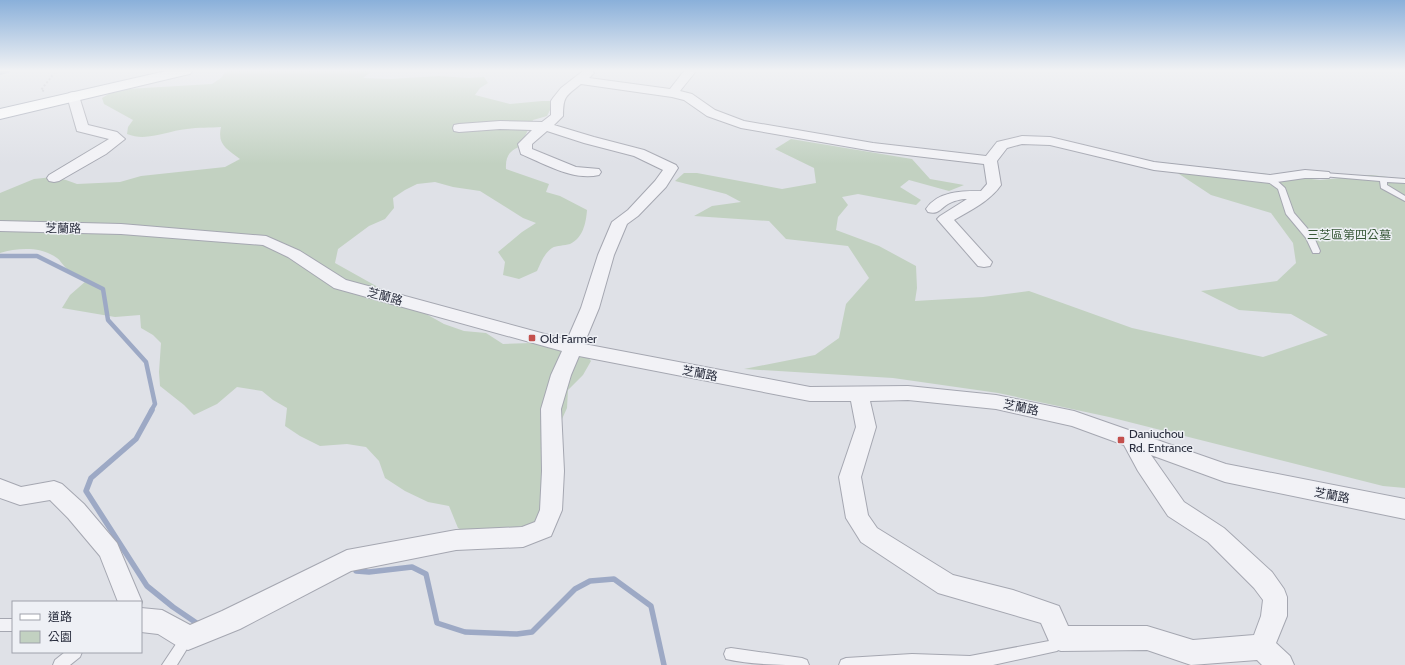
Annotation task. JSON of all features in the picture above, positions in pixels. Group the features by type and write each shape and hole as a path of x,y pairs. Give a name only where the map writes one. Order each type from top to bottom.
{"main road":[{"path":"0,108 26,102"},
{"path":"0,114 49,102"}],"street":[{"path":"54,178 102,151 118,139 112,135 82,128 75,102"},
{"path":"557,102 557,116 530,138 525,144 526,150 574,171 594,172"},
{"path":"695,102 711,113 742,124 776,131 873,147 990,161"},
{"path":"142,620 162,622 188,638 231,620 347,561 456,540 523,537 544,529 551,510 553,472 551,409 561,375 590,308 606,255 620,222 633,213 662,184 671,168 639,153 589,140 546,126 500,125 459,128"},
{"path":"984,262 945,219 986,195 994,185 990,161 1002,145 1022,140 1050,141 1154,166 1270,179 1305,174 1324,175"},
{"path":"933,209 944,200 961,196 986,195"},
{"name":"芝蘭路","path":"0,226 121,229 266,241 294,254 340,284 573,348 810,394 908,393 996,402 1074,418 1225,474 1403,510"},
{"path":"859,394 866,426 850,477 858,518 869,535 947,585 1013,602 1050,614 1061,639 1147,638 1193,653 1262,647 1281,665"},
{"path":"1131,439 1146,465 1176,509 1216,535 1263,580 1275,597 1274,616 1262,647"},
{"path":"0,488 20,496 54,490 76,511 109,550 130,601"}],"lane":[{"path":"1324,175 1405,181"},
{"path":"1270,179 1281,188 1290,214 1310,237 1316,252"},
{"path":"1384,180 1384,186 1405,199"},
{"path":"0,626 12,625"},
{"path":"169,665 188,638"},
{"path":"846,665 912,661 970,663 1052,647 1061,639"},
{"path":"60,665 74,653"},
{"path":"731,654 802,665"}],"green space":[{"path":"103,102 502,102 510,104 559,102 551,108 547,116 533,120 525,136 527,144 511,152 506,163 506,169 549,184 546,192 560,196 587,210 585,225 578,238 570,244 556,246 549,250 541,261 537,271 519,279 503,275 505,262 498,252 522,232 536,223 523,218 480,191 453,187 435,182 417,184 393,198 394,208 385,219 369,226 338,249 335,263 444,324 464,331 486,333 503,344 559,340 579,347 591,361 583,375 568,390 567,408 558,428 562,488 530,532 476,538 458,528 449,506 428,502 405,491 385,478 379,461 366,447 347,444 320,446 300,436 285,426 287,408 273,400 262,391 237,387 217,404 194,415 160,386 159,372 161,343 153,335 141,328 140,315 115,317 62,308 70,295 86,281 70,271 57,258 43,251 21,249 0,253 0,193 34,179 53,177 77,184 120,182 141,176 225,167 240,159 224,146 220,138 221,127 191,128 157,135 142,137 134,136 127,134 128,127 133,120 104,104"},
{"name":"三芝區第四公墓","path":"791,139 912,159 930,179 964,185 949,191 909,180 900,187 921,200 916,205 858,194 842,197 848,205 838,217 836,230 879,246 916,266 917,288 915,301 983,297 1029,291 1132,328 1263,357 1328,335 1291,314 1239,310 1201,291 1277,281 1296,263 1293,243 1271,213 1211,195 1170,168 1259,173 1320,180 1371,175 1405,179 1405,488 1383,486 1109,417 998,393 893,378 744,369 815,355 839,338 846,304 869,278 848,246 786,239 769,221 694,216 712,206 741,202 726,194 675,181 684,173 697,173 782,189 816,183 814,168 775,149"}],"waterway":[{"path":"0,256 37,256 103,289 108,320 146,362 155,404 151,411"},
{"path":"152,410 136,439 91,478 86,491 147,586 173,607 198,624 200,623"},
{"path":"356,571 369,572 412,567 426,574 437,623 465,632 517,634 532,632 575,589 590,581 614,579 651,606 664,665"}],"place":[{"name":"Old Farmer","path":"532,338"},
{"name":"Daniuchou Rd. Entrance","path":"1121,440"}]}
